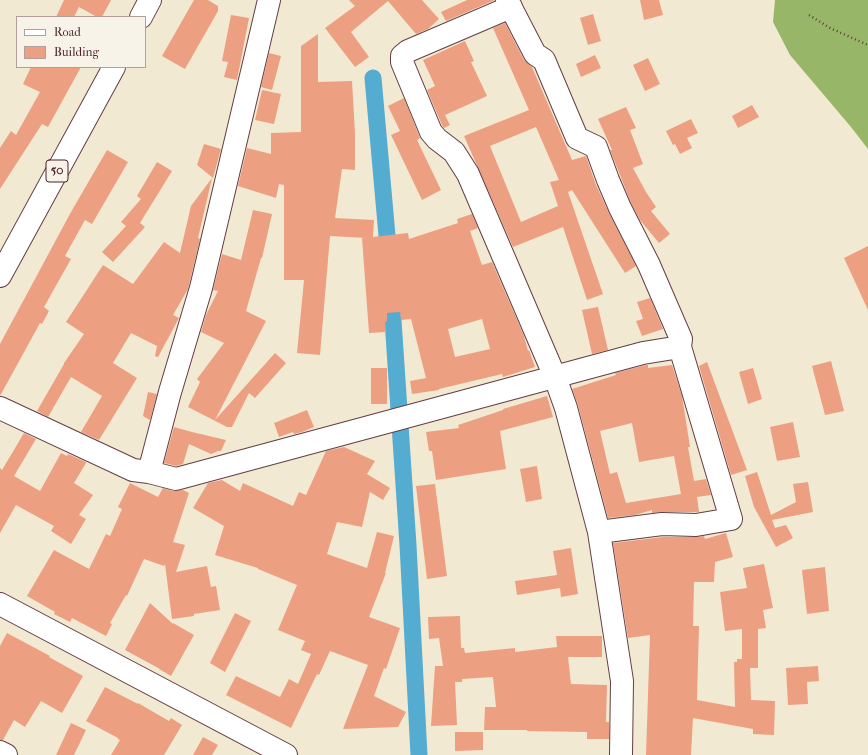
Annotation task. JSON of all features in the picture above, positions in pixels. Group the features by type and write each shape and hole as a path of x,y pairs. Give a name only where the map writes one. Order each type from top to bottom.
{"street":[{"path":"142,16 150,0"},
{"path":"149,472 170,392 201,288 269,0"},
{"path":"599,532 662,524 696,525 730,519 680,347 681,339 678,332 649,265 620,208 596,147 577,138 544,60 535,54 509,4 408,51 402,56 402,62 431,132 437,140 454,152 468,174 555,377 566,408 599,532 622,681 621,755"},
{"name":"50","path":"0,276 113,68"},
{"path":"0,408 133,470 149,472 176,479 643,353 680,347"},
{"path":"0,604 286,755"},
{"path":"0,752 6,755"}],"path":[{"path":"809,15 830,28 868,45"}],"green space":[{"path":"775,0 868,0 868,149 790,55 773,22"}],"building":[{"path":"64,0 111,0 103,16 95,16 79,7 74,16 56,16"},
{"path":"194,0 208,0 218,6 218,11 185,69 162,56"},
{"path":"349,0 422,0 439,19 428,29 416,34 388,1 351,32 369,57 355,67 325,28 355,6"},
{"path":"467,0 495,0 446,21 441,12"},
{"path":"640,0 659,0 663,15 644,20"},
{"path":"593,14 601,41 588,45 580,18"},
{"path":"231,15 249,18 237,80 224,77 228,62 222,61"},
{"path":"505,23 524,60 532,67 572,160 586,156 596,185 636,266 625,273 572,190 568,192 603,294 587,300 563,227 513,247 464,136 529,110 493,28","holes":["536,127 559,180 550,182 558,206 521,222 490,146"]},
{"path":"318,34 318,82 352,81 355,133 355,170 342,169 335,218 374,220 373,237 408,233 409,239 458,223 457,219 472,214 478,228 470,231 482,265 492,262 524,336 528,351 529,350 535,367 503,377 502,374 439,390 412,394 410,381 426,378 411,319 401,320 400,312 387,313 387,321 385,322 386,332 369,333 362,238 367,238 330,236 320,355 297,353 304,280 284,280 284,185 279,184 276,198 238,186 247,148 271,154 271,133 301,132 301,46","holes":["482,319 490,349 455,357 448,329"]},
{"path":"465,41 474,61 471,62 487,96 445,115 450,125 444,128 427,90 435,86 423,60"},
{"path":"269,53 281,56 272,90 261,87"},
{"path":"595,55 601,68 581,77 576,64"},
{"path":"648,58 660,84 645,91 633,65"},
{"path":"31,68 80,68 48,127 42,124 0,189 0,148 11,131 16,135 40,92 23,84"},
{"path":"262,90 281,94 274,124 255,120"},
{"path":"404,98 420,138 417,140 441,190 422,200 391,135 400,131 388,106"},
{"path":"752,105 759,117 738,128 732,116"},
{"path":"626,107 636,128 630,130 643,164 633,168 656,207 651,211 670,234 659,243 640,220 631,203 610,150 612,150 598,119"},
{"path":"691,119 698,133 687,138 692,148 680,154 675,144 673,145 666,131"},
{"path":"204,144 221,149 213,178 197,165"},
{"path":"107,150 128,162 92,224 85,220 65,256 71,259 44,307 49,311 42,324 40,323 0,396 0,344 71,212"},
{"path":"157,162 172,171 140,223 145,227 113,262 102,252 126,226 121,222 141,199 137,196"},
{"path":"212,178 188,289 173,315 179,318 158,357 155,356 157,346 131,333 113,363 137,378 99,440 81,432 102,396 71,377 48,417 37,411 64,363 84,334 66,322 103,265 133,284 164,242 180,253 191,206"},
{"path":"253,210 272,214 262,258 246,311 266,321 215,420 275,353 286,363 255,398 249,393 232,427 227,427 188,407 200,382 197,379 224,343 201,332 206,315 218,291 213,290 222,254 241,260"},
{"path":"868,246 868,310 844,258"},
{"path":"650,298 663,329 642,336 636,321 643,319 637,302"},
{"path":"598,307 608,350 592,354 582,310"},
{"path":"831,361 844,411 825,415 812,366"},
{"path":"707,362 747,470 731,475 699,366"},
{"path":"646,365 648,365 648,368 672,365 682,396 694,481 706,479 711,495 697,497 699,512 652,513 652,510 635,515 608,518 578,405 572,389 616,375 615,373","holes":["632,423 639,462 674,456 681,494 626,503 617,472 610,474 600,431"]},
{"path":"371,368 387,368 387,404 371,404"},
{"path":"753,368 762,399 748,404 739,372"},
{"path":"148,392 157,394 150,420 143,416"},
{"path":"547,396 553,417 500,431 506,469 436,480 432,451 429,451 426,432 459,428 458,425 503,409"},
{"path":"307,410 314,427 302,432 294,434 293,432 279,437 274,423"},
{"path":"793,422 800,457 777,461 770,427"},
{"path":"174,427 226,440 221,451 211,454 189,444 183,464 176,466 164,463"},
{"path":"24,433 36,439 14,476 40,491 61,453 67,456 68,454 86,462 74,483 93,495 79,515 86,519 71,544 51,531 54,526 16,505 0,533 0,468 2,470"},
{"path":"344,447 375,461 367,474 390,488 383,500 370,492 362,527 337,522 327,554 367,568 377,532 394,536 386,573 369,617 400,628 386,669 384,668 374,696 406,712 398,727 343,729 368,665 330,651 319,675 317,674 291,728 226,695 236,676 280,697 289,679 298,684 311,654 301,650 305,641 278,630 297,585 258,568 215,555 224,526 193,508 208,483 222,480 240,491 243,483 293,506 299,492 306,495 326,451"},
{"path":"537,466 542,499 526,502 520,469"},
{"path":"757,472 771,515 796,502 793,484 808,482 813,512 772,520 775,528 786,525 793,538 776,547 754,507 745,476"},
{"path":"130,483 158,497 163,488 173,491 183,490 189,493 173,542 185,545 176,572 207,566 211,587 216,586 220,610 172,619 165,564 164,566 144,559 127,596 126,595 110,623 112,624 106,636 72,618 70,622 54,614 55,612 27,596 54,550 89,569 106,534 110,536 122,509 118,507"},
{"path":"435,484 447,576 427,579 416,486"},
{"path":"726,533 733,557 715,562 714,582 694,582 693,626 699,626 697,700 735,707 734,662 737,662 737,659 742,659 742,629 725,631 720,592 747,588 743,568 764,564 773,608 763,610 766,628 758,629 758,668 750,668 751,700 775,701 774,735 753,734 753,729 693,718 691,755 646,755 650,635 628,638 613,543 663,537 704,536 705,539"},
{"path":"571,548 578,594 561,597 560,588 517,595 515,581 557,575 553,551"},
{"path":"825,567 829,611 807,614 802,570"},
{"path":"150,603 173,624 194,635 171,676 125,650"},
{"path":"235,613 251,621 225,672 210,663"},
{"path":"460,616 461,648 464,648 465,653 515,648 515,652 557,647 556,636 602,636 602,657 568,657 571,684 607,685 606,722 609,722 609,739 587,739 587,732 484,730 485,707 496,707 493,677 462,679 462,682 455,682 457,725 431,726 435,666 443,666 439,638 429,639 428,617"},
{"path":"7,633 83,676 62,713 41,701 25,727 14,720 3,740 0,740 0,646"},
{"path":"818,666 819,681 807,682 808,704 788,705 786,668"},
{"path":"105,687 138,703 169,721 171,718 182,725 164,755 111,755 120,740 86,721"},
{"path":"71,723 86,730 74,755 56,755"},
{"path":"455,732 483,732 483,750 455,751"},
{"path":"203,737 218,745 212,755 193,755"}],"waterway":[{"path":"373,78 389,258"},
{"path":"391,290 408,545 419,755"}]}
